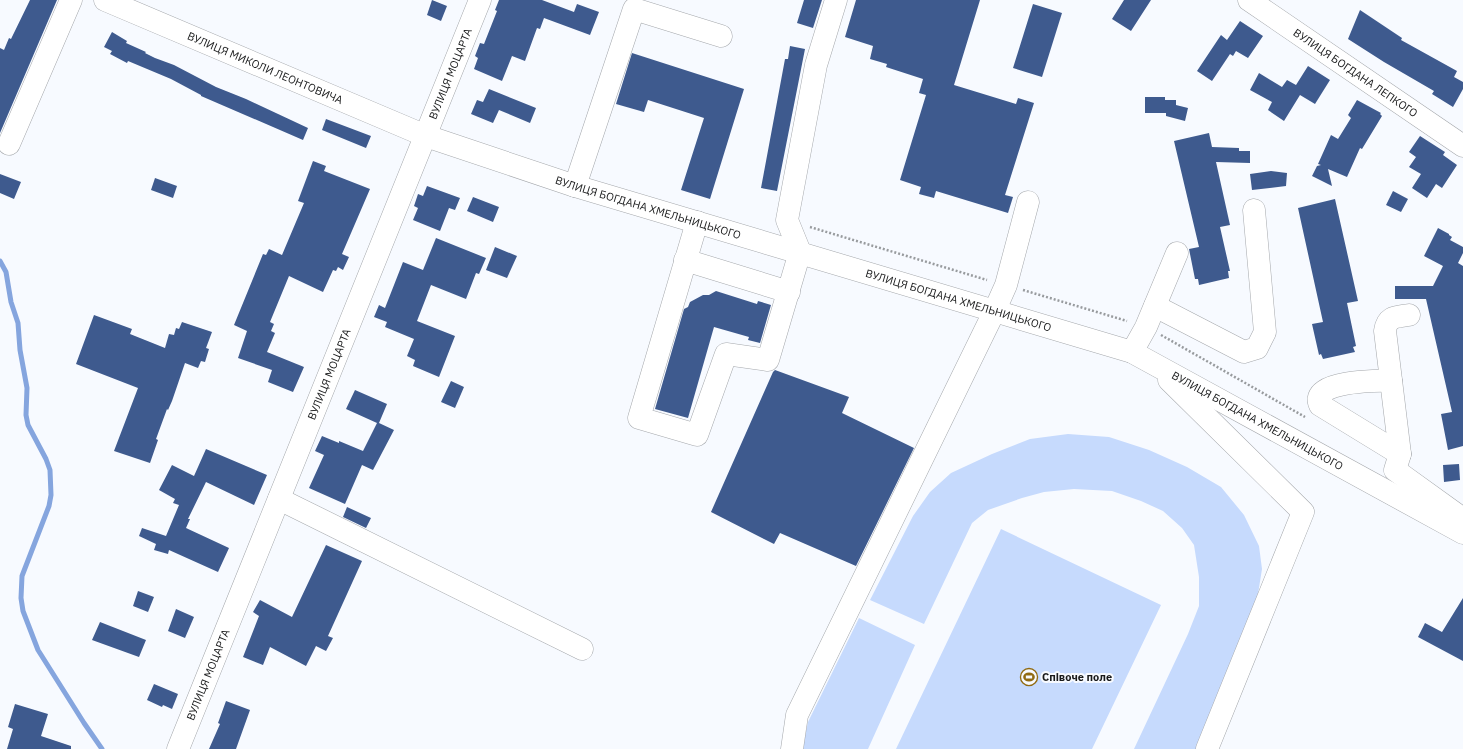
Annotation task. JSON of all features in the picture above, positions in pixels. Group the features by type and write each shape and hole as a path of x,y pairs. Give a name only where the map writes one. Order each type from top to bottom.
{"street":[{"path":"9,144 71,0"},
{"name":"ВУЛИЦЯ МИКОЛИ ЛЕОНТОВИЧА","path":"105,0 426,136"},
{"name":"ВУЛИЦЯ МОЦАРТА","path":"178,749 480,0"},
{"path":"697,222 639,418 698,436 726,354 768,360 800,252 787,220 816,65 836,0"},
{"name":"ВУЛИЦЯ БОГДАНА ЛЕПКОГО","path":"1249,0 1463,146"},
{"path":"575,186 634,9 721,36"},
{"name":"ВУЛИЦЯ БОГДАНА ХМЕЛЬНИЦЬКОГО","path":"426,136 575,186 800,252 1141,357 1463,533"},
{"path":"792,749 797,716 1006,285 1028,202"},
{"path":"1155,306 1244,352 1257,348 1265,332 1254,210"},
{"path":"1177,253 1146,327 1141,357 1304,512 1207,749"},
{"path":"685,260 789,292"},
{"path":"1409,315 1396,317 1390,320 1386,324 1385,331 1400,454 1395,470 1463,519"},
{"path":"1391,380 1361,381 1337,386 1322,393 1318,397 1318,401 1320,405 1400,454"},
{"path":"279,499 582,649"}],"shaded area":[{"path":"1068,434 1109,437 1149,450 1187,467 1221,487 1244,515 1259,546 1262,569 1251,626 1196,749 1134,749 1188,634 1199,606 1199,577 1194,545 1182,528 1163,511 1141,501 1112,491 1074,489 1044,492 1022,498 988,510 972,523 924,624 870,600 913,516 930,492 951,473 992,454 1030,439"},
{"name":"Співоче поле","path":"1001,529 1161,605 1092,749 896,749"},
{"path":"859,618 915,645 868,749 802,749 808,722"}],"building":[{"path":"30,0 57,0 0,133 0,48 4,50 9,38 11,39"},
{"path":"432,0 447,6 441,21 427,15"},
{"path":"499,0 542,0 574,12 577,4 599,12 590,35 544,18 540,29 537,28 525,61 512,56 502,81 474,69 478,58 475,56 480,43 484,44 497,11 495,10"},
{"path":"804,0 822,0 813,28 797,23"},
{"path":"856,0 980,0 954,85 1016,104 1018,98 1034,103 1005,195 1013,197 1008,213 936,191 934,198 919,194 921,187 900,180 926,95 919,93 923,79 886,67 887,64 870,59 873,46 845,37"},
{"path":"1124,0 1151,0 1131,31 1112,19"},
{"path":"1033,4 1062,13 1042,77 1013,68"},
{"path":"1360,10 1402,38 1401,40 1457,71 1454,77 1463,82 1463,89 1453,107 1432,94 1434,91 1348,39"},
{"path":"1240,21 1263,36 1248,58 1236,51 1233,56 1230,54 1212,81 1197,71 1221,35 1227,40"},
{"path":"112,32 127,41 126,43 155,58 174,65 216,87 246,99 308,128 303,140 201,96 171,79 128,61 127,63 110,54 112,51 104,47"},
{"path":"790,46 805,49 777,191 761,188 785,59 788,59"},
{"path":"632,53 744,89 710,199 681,190 704,118 648,100 644,112 616,104"},
{"path":"1308,66 1330,80 1315,104 1300,95 1284,121 1268,110 1272,102 1250,90 1259,73 1282,87 1287,80 1296,85"},
{"path":"489,89 536,108 530,123 499,110 493,123 471,114 477,100 483,102"},
{"path":"1145,97 1165,97 1165,100 1176,100 1176,105 1188,108 1185,121 1166,116 1166,113 1145,113"},
{"path":"1357,100 1381,113 1380,114 1382,116 1362,149 1360,148 1347,177 1328,169 1332,186 1312,176 1317,166 1321,165 1318,164 1331,135 1338,139 1351,118 1348,115"},
{"path":"326,119 371,136 366,148 322,130"},
{"path":"1209,133 1212,147 1239,148 1239,151 1250,151 1250,163 1216,162 1230,225 1220,227 1230,271 1228,271 1229,278 1199,285 1198,279 1195,279 1189,249 1199,247 1174,141"},
{"path":"1420,136 1445,152 1443,155 1457,165 1442,188 1436,184 1427,198 1412,188 1421,174 1409,167 1416,157 1409,152"},
{"path":"313,161 326,166 324,171 370,189 342,254 349,257 343,270 338,267 336,271 333,270 323,292 289,276 270,322 274,324 271,331 275,333 267,352 304,367 293,392 268,382 272,370 238,358 247,331 234,325 263,254 266,255 269,249 282,255 304,203 298,201"},
{"path":"1271,171 1287,173 1286,186 1252,190 1250,174"},
{"path":"0,174 21,182 14,199 0,193"},
{"path":"155,178 177,186 173,198 151,190"},
{"path":"427,186 460,198 455,210 449,208 440,231 413,220 418,208 414,206 418,194 423,196"},
{"path":"1393,191 1408,199 1401,212 1386,205"},
{"path":"473,197 499,207 493,222 467,211"},
{"path":"1335,199 1358,301 1347,303 1356,346 1353,347 1355,352 1323,359 1321,354 1319,355 1312,324 1323,322 1298,208"},
{"path":"1438,228 1452,237 1450,240 1463,247 1463,253 1458,263 1463,266 1463,446 1448,450 1441,414 1452,412 1426,299 1395,299 1395,286 1433,286 1443,266 1424,256"},
{"path":"436,238 486,258 479,274 476,273 466,299 431,285 417,321 455,336 439,377 413,366 415,360 407,356 414,339 385,327 387,322 374,317 379,305 385,308 403,262 423,270"},
{"path":"495,247 517,256 507,278 486,270"},
{"path":"716,291 757,304 758,301 771,305 760,343 748,340 749,337 714,327 688,418 655,409 684,309 688,307 690,302 703,295 709,295"},
{"path":"94,315 132,329 130,334 165,348 169,334 174,335 176,328 179,329 182,322 212,332 206,348 209,349 205,362 201,361 198,368 185,363 172,401 168,410 167,409 156,439 158,440 150,463 114,451 138,388 76,364"},
{"path":"775,370 849,397 842,413 914,448 856,566 780,533 774,544 711,512"},
{"path":"451,381 464,387 455,408 441,402"},
{"path":"355,390 387,404 379,423 394,430 373,470 362,465 345,504 309,488 324,455 315,451 322,436 363,451 377,423 346,409"},
{"path":"206,449 267,475 254,505 206,482 188,519 190,519 186,528 229,548 218,572 169,550 168,554 154,550 156,544 139,536 142,528 166,536 179,505 173,503 175,499 159,490 172,465 194,476"},
{"path":"1459,464 1460,480 1444,482 1443,465"},
{"path":"347,507 371,518 366,528 343,517"},
{"path":"326,545 362,561 328,636 333,638 326,651 316,646 306,666 270,647 263,665 243,657 259,616 253,612 260,600 292,617"},
{"path":"138,591 154,597 148,612 133,606"},
{"path":"1463,598 1463,661 1418,637 1425,623 1442,632"},
{"path":"176,609 194,617 185,638 168,631"},
{"path":"100,622 146,640 139,657 92,640"},
{"path":"154,684 178,694 172,709 163,705 162,707 147,700"},
{"path":"226,701 250,710 236,749 209,749 220,724 218,723"},
{"path":"15,704 48,714 41,736 71,746 71,749 7,749 13,729 8,727"}],"waterway":[{"path":"0,261 6,272 11,302 18,323 20,350 27,388 26,415 28,425 46,459 50,470 51,495 49,506 22,576 21,598 23,611 38,650 102,749"}],"place":[{"name":"Співоче поле","path":"1029,677"}]}
